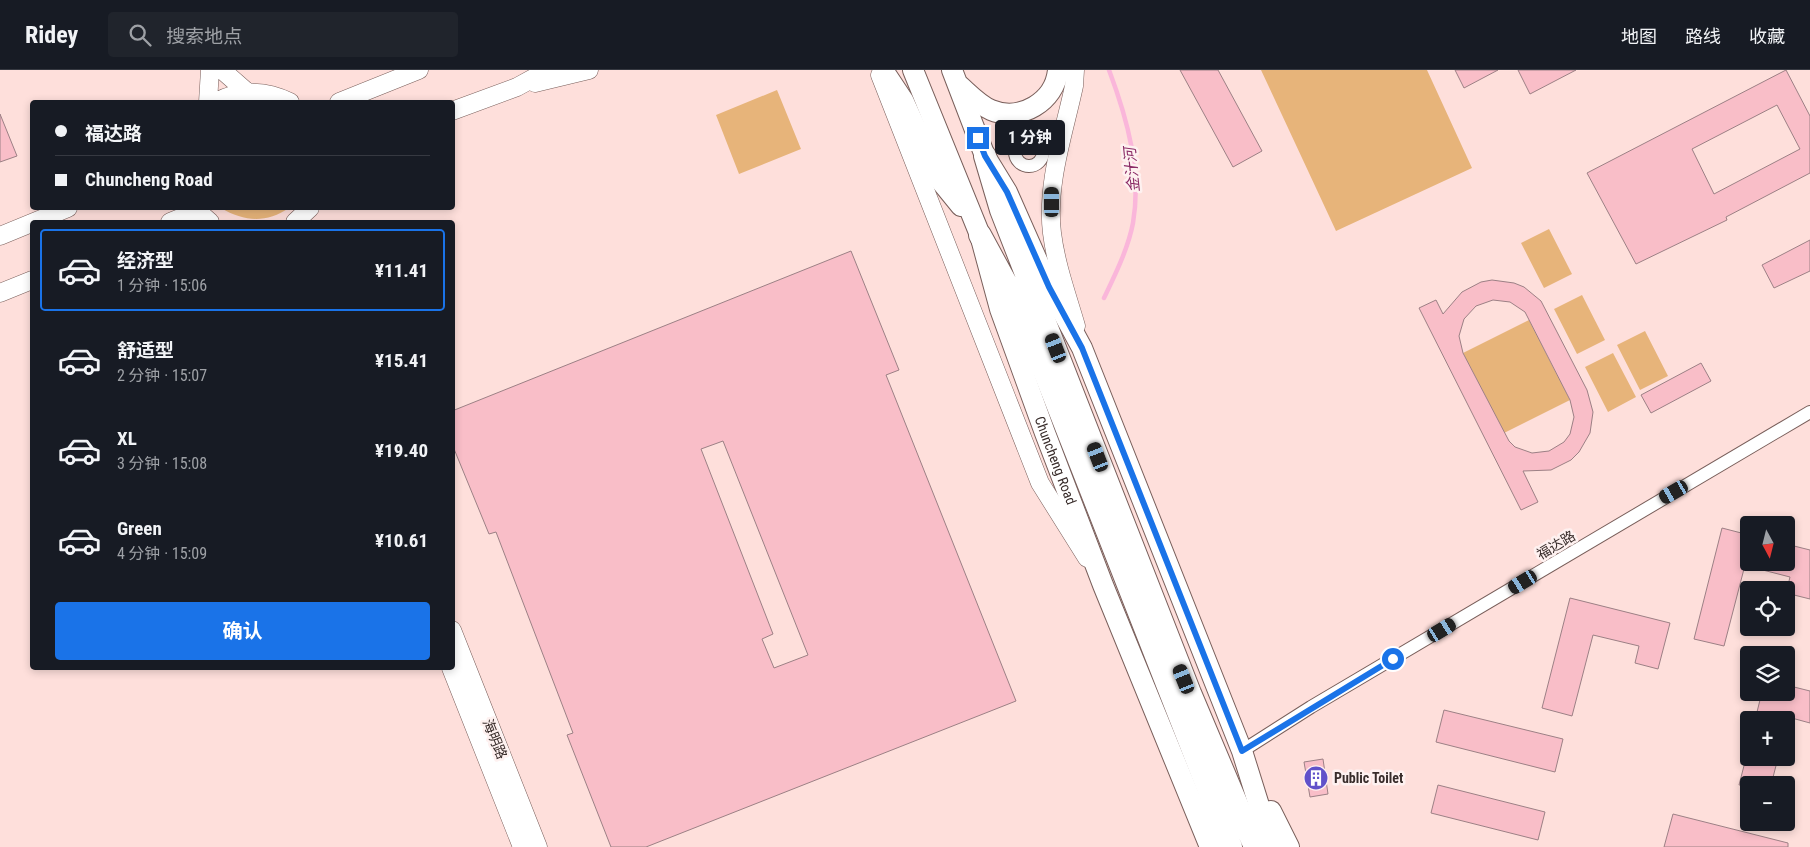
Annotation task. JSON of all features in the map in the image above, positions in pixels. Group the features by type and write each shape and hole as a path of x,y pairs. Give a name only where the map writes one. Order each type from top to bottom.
{"highway":[{"path":"985,156 1001,210 1154,625 1232,847"},
{"path":"976,227 1019,308 1154,625 1255,847"}],"main road":[{"path":"208,100 210,70"},
{"path":"222,70 247,92"},
{"path":"344,100 419,70"},
{"path":"517,87 548,70"},
{"path":"455,110 517,87 589,70"},
{"path":"878,70 1040,483 1103,585"},
{"path":"882,70 903,100 939,179 976,227"},
{"name":"Chuncheng Road","path":"913,70 976,227 1000,309 1103,585 1181,780 1210,847"},
{"path":"955,77 989,109 998,113 1018,113 1027,111 1044,100 1054,84 1058,70"},
{"path":"1075,70 1074,86 1052,187 1052,232 1059,270 1082,348 1242,751 1272,847"},
{"path":"955,77 985,156 1007,192 1049,287 1082,348"},
{"path":"220,100 247,92 269,94 285,100"},
{"path":"39,220 63,210"},
{"path":"174,220 194,210"},
{"path":"197,210 208,220"},
{"path":"297,220 309,210"},
{"path":"0,236 30,224"},
{"path":"0,293 30,281"},
{"name":"海明路","path":"455,638 538,847"},
{"name":"海明路","path":"452,670 522,847"},
{"path":"1242,751 1289,847"},
{"path":"1181,780 1206,847"}],"street":[{"name":"福达路","path":"1242,751 1311,707 1810,412"}],"shaded area":[{"path":"1261,70 1427,70 1472,168 1336,231"},
{"path":"777,90 801,149 739,174 716,115"},
{"path":"225,210 286,210 272,216 255,219"},
{"path":"1549,229 1572,274 1544,288 1521,243"},
{"path":"1582,295 1605,340 1577,354 1554,309"},
{"path":"1529,320 1570,400 1504,433 1463,353"},
{"path":"1645,331 1668,376 1640,390 1617,345"},
{"path":"1613,353 1636,397 1608,412 1585,367"}],"building":[{"path":"1180,70 1218,70 1262,151 1233,167"},
{"path":"1455,70 1498,70 1464,88"},
{"path":"1518,70 1576,70 1530,94"},
{"path":"1786,70 1810,116 1810,173 1726,217 1727,220 1636,264 1587,173","holes":["1777,105 1800,149 1714,194 1692,149"]},
{"path":"0,114 17,156 0,162"},
{"path":"1810,240 1810,271 1774,288 1762,265"},
{"path":"851,251 899,370 886,375 1016,701 646,847 611,847 567,735 573,733 496,532 489,534 455,451 455,410","holes":["723,441 808,655 774,668 762,639 773,634 701,449"]},
{"path":"1492,280 1514,283 1524,287 1541,301 1587,390 1593,412 1590,433 1579,452 1571,460 1551,470 1523,471 1538,502 1521,510 1419,308 1436,300 1443,314 1462,292 1481,282","holes":["1493,300 1510,302 1525,312 1570,400 1574,417 1570,434 1564,442 1549,451 1532,453 1515,447 1509,441 1463,353 1459,336 1464,319 1476,306"]},
{"path":"1701,363 1711,381 1651,413 1641,395"},
{"path":"1722,528 1740,533 1740,571 1743,571 1724,646 1694,639"},
{"path":"1795,546 1810,550 1810,599 1795,595 1795,581 1789,581 1790,577 1767,571 1795,571"},
{"path":"1570,598 1670,623 1658,669 1635,663 1639,646 1593,635 1572,716 1542,708"},
{"path":"1795,687 1810,691 1810,723 1795,719 1795,711 1757,711 1760,701 1795,701"},
{"path":"1444,710 1563,739 1555,772 1436,742"},
{"name":"Public Toilet","path":"1323,759 1328,794 1310,797 1304,762"},
{"path":"1744,766 1776,766 1773,776 1741,776"},
{"path":"1438,785 1545,812 1538,840 1431,813"},
{"path":"1673,814 1788,843 1788,847 1664,847"}],"waterway":[{"name":"金汁河","path":"1104,298 1128,242 1133,223 1136,184 1127,126 1109,70"}],"place":[{"name":"Public Toilet","path":"1316,778"}],"route":[{"path":"978,138 985,156 1007,192 1049,287 1082,348 1184,600 1215,685 1242,751 1311,707 1393,659"}]}
